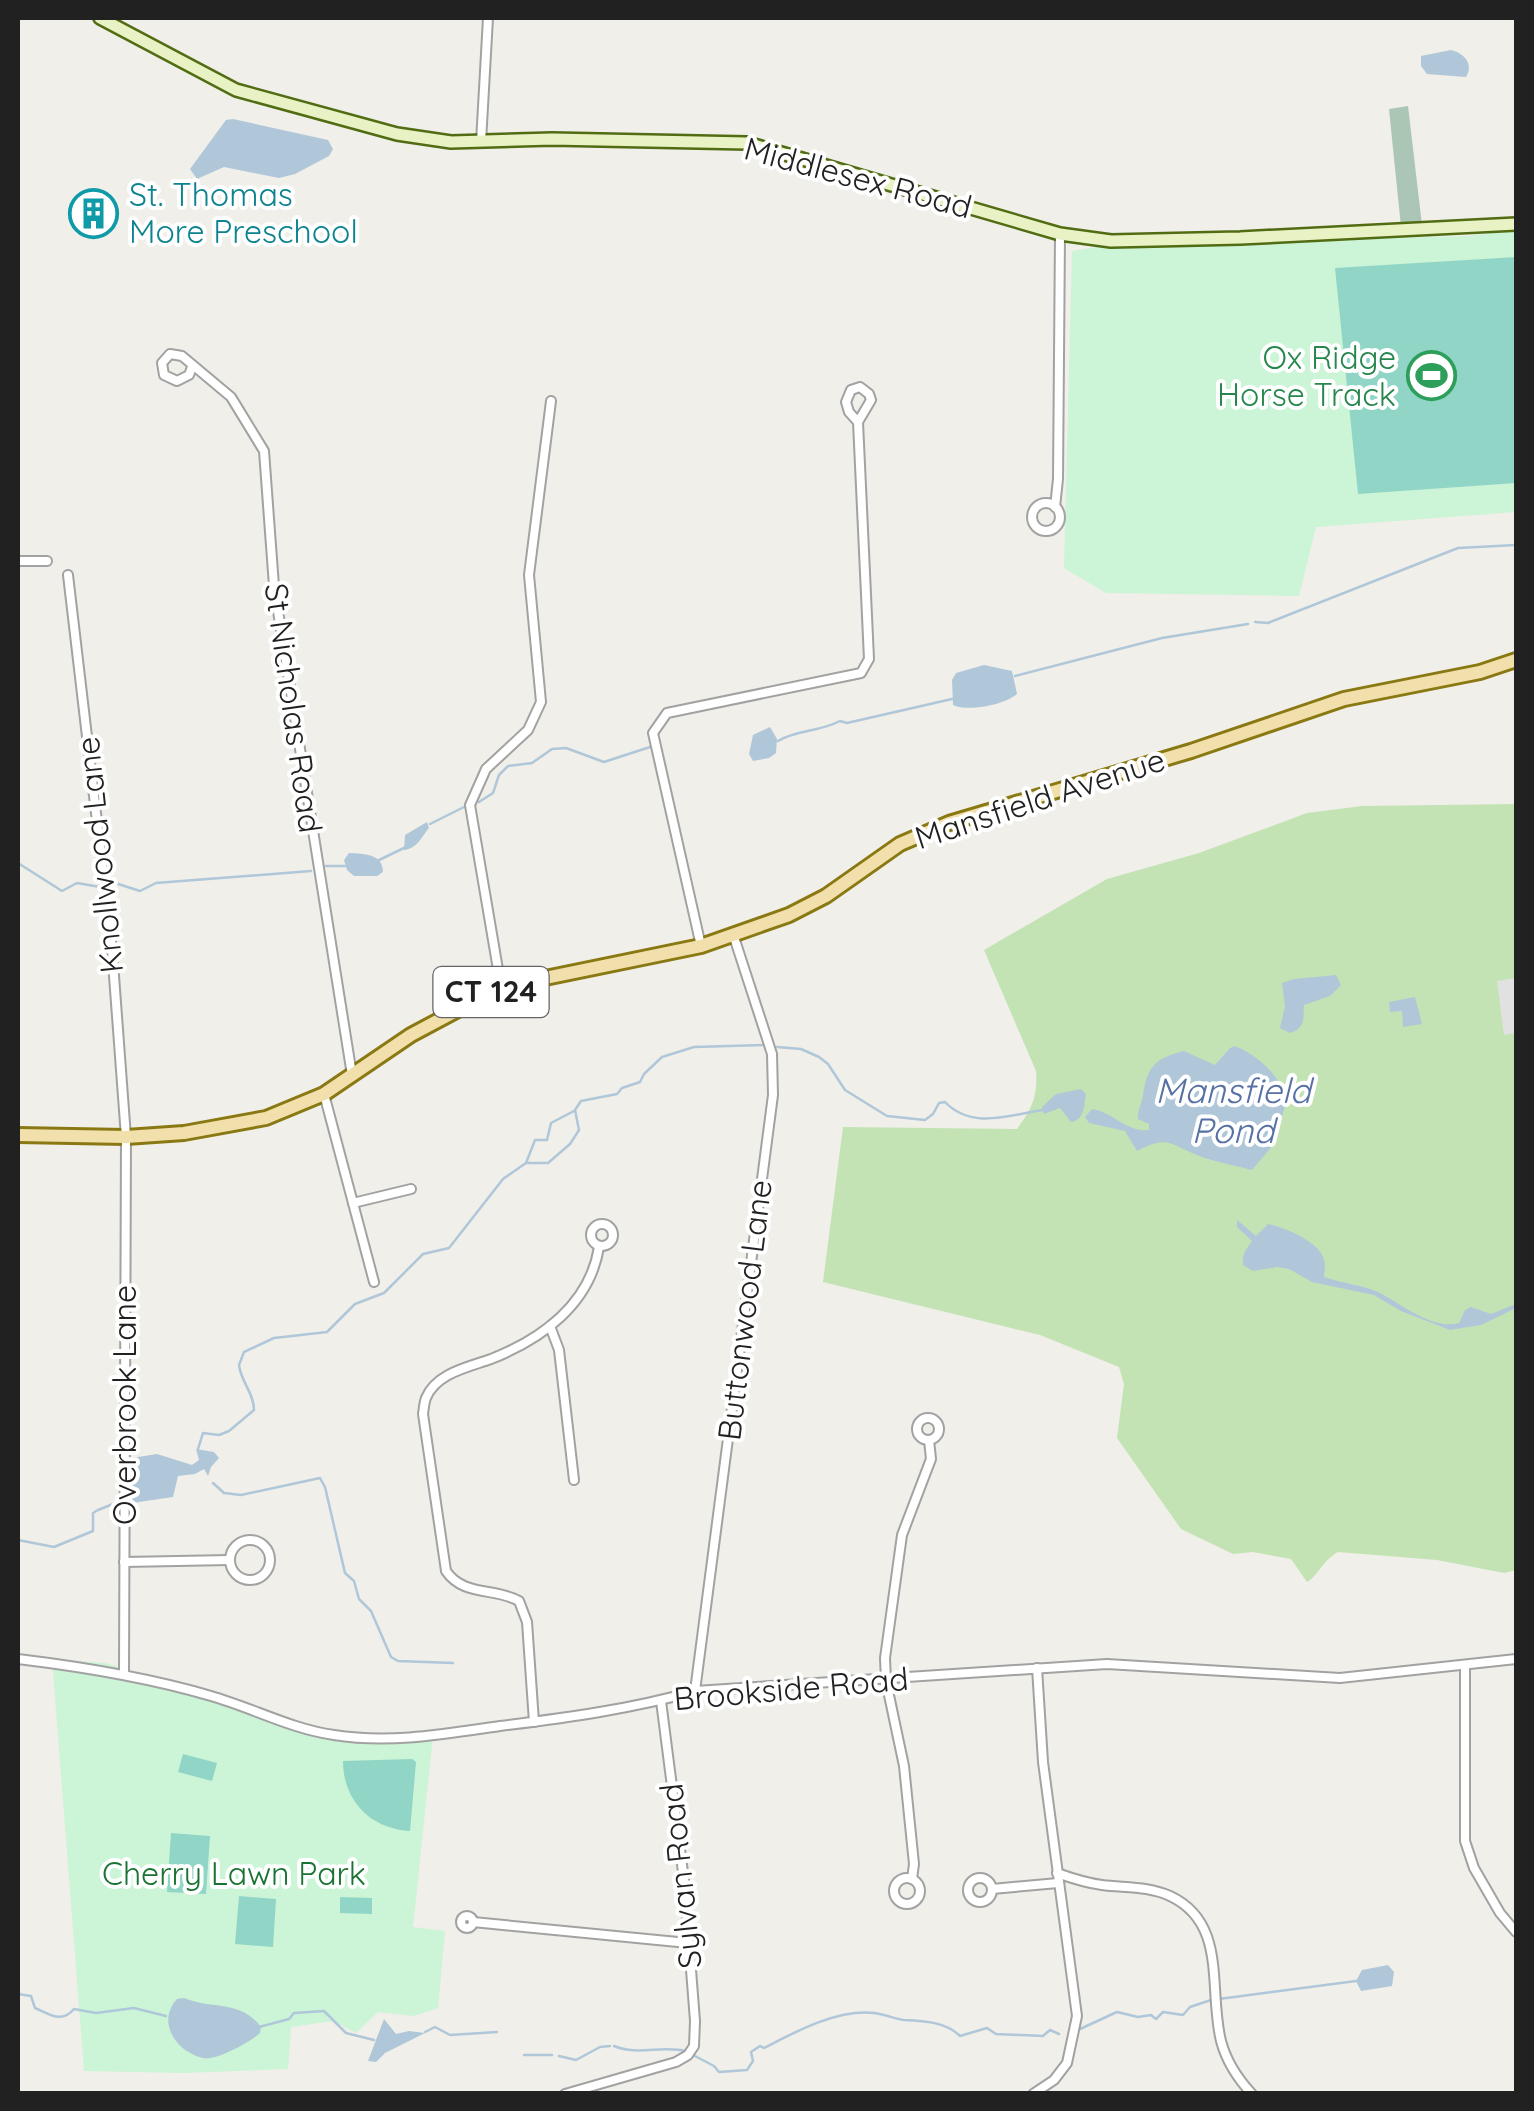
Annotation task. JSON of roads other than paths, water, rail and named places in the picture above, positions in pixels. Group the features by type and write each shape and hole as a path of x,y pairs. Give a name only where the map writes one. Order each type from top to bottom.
{"main road":[{"name":"Middlesex Road","path":"100,18 236,90 397,134 451,142 552,139 747,143 1060,234 1110,241 1516,224"},
{"name":"Mansfield Avenue","path":"18,1135 126,1136 221,1128 266,1118 324,1094 411,1035 501,988 701,946 826,896 900,844 950,823 1191,751 1344,699 1480,672 1516,660"}],"street":[{"path":"481,142 488,18"},
{"path":"1055,507 1060,234"},
{"name":"St Nicholas Road","path":"192,368 230,396 264,451 274,586 352,1075"},
{"path":"501,988 470,805 486,769 528,730 541,702 529,575 551,400"},
{"path":"701,946 653,733 667,713 861,673 870,659 858,422"},
{"path":"18,561 47,561"},
{"name":"Knollwood Lane","path":"68,575 112,949 126,1136"},
{"name":"Buttonwood Lane","path":"695,1692 773,1095 772,1054 733,934"},
{"path":"324,1094 374,1282"},
{"name":"Overbrook Lane","path":"124,1673 126,1136"},
{"path":"353,1202 411,1189"},
{"path":"534,1722 527,1622 519,1601 504,1593 466,1589 446,1571 424,1414 426,1397 446,1377 517,1347 550,1326 574,1305 588,1284 599,1246"},
{"path":"550,1326 558,1350 574,1480"},
{"path":"912,1879 914,1864 904,1766 886,1682 888,1628 902,1535 932,1459 929,1440"},
{"path":"250,1539 266,1546 270,1558 268,1571 251,1580 234,1572 230,1560 233,1548 250,1539"},
{"path":"124,1562 230,1560"},
{"name":"Brookside Road","path":"18,1660 124,1673 215,1697 334,1736 410,1738 534,1722 695,1692 886,1682 1037,1668 1136,1665 1340,1678 1516,1660"},
{"path":"1465,1666 1465,1840 1474,1868 1516,1932"},
{"path":"1033,2094 1062,2072 1076,2028 1076,1987 1043,1762 1037,1668"},
{"name":"Sylvan Road","path":"565,2094 676,2062 690,2053 695,2038 684,1880 661,1701"},
{"path":"992,1889 1058,1878 1158,1891 1187,1907 1209,1934 1225,2054 1252,2094"},
{"path":"473,1922 688,1943"}],"water":[{"path":"1451,50 1466,60 1466,77 1427,74 1421,66 1421,56"},
{"path":"226,120 328,140 333,149 329,156 279,178 224,167 197,179 190,169"},
{"path":"984,665 1012,671 1017,694 986,706 953,705 952,680 956,673"},
{"path":"770,727 777,739 776,753 753,761 749,754 753,735"},
{"path":"427,822 429,828 419,842 404,850 405,835"},
{"path":"349,853 376,858 383,872 377,876 354,876 344,860"},
{"path":"1336,975 1341,985 1330,996 1304,1005 1299,1028 1290,1033 1280,1028 1285,1006 1282,983"},
{"path":"1415,997 1422,1024 1403,1027 1402,1011 1390,1012 1389,1002"},
{"name":"Mansfield Pond","path":"1235,1046 1267,1067 1287,1099 1274,1144 1252,1170 1162,1142 1137,1151 1125,1131 1089,1123 1085,1117 1092,1109 1133,1128 1149,1130 1149,1124 1138,1116 1147,1077 1154,1065 1184,1051 1215,1065"},
{"path":"1081,1089 1086,1094 1084,1107 1076,1121 1071,1122 1060,1108 1044,1114 1042,1107 1056,1094"},
{"path":"1237,1220 1256,1236 1268,1224 1301,1236 1321,1253 1324,1277 1378,1292 1438,1323 1459,1323 1471,1307 1491,1314 1516,1304 1516,1308 1481,1325 1450,1330 1401,1311 1374,1295 1312,1282 1289,1269 1253,1271 1243,1265 1252,1241 1237,1227"},
{"path":"196,1449 214,1452 219,1458 208,1476 204,1469 178,1476 173,1497 132,1503 132,1458 157,1454 192,1465 199,1460"},
{"path":"1388,1965 1394,1972 1392,1986 1361,1991 1356,1981 1362,1970"},
{"path":"177,1999 244,2012 261,2027 260,2033 216,2057 193,2055 177,2043 169,2026 171,2008"},
{"path":"384,2019 396,2034 425,2033 385,2053 376,2062 368,2061"}],"waterway":[{"path":"1255,622 1268,623 1458,548 1516,545"},
{"path":"1015,676 1162,638 1248,624"},
{"path":"778,741 840,721 847,723 952,699"},
{"path":"479,802 493,793 499,775 508,766 532,763 552,749 566,748 604,762 650,747"},
{"path":"430,824 464,807"},
{"path":"377,861 406,847"},
{"path":"18,863 62,891 77,883 100,887"},
{"path":"326,866 345,866"},
{"path":"115,883 140,891 156,883 311,871"},
{"path":"198,1449 203,1433 219,1435 229,1431 254,1410 239,1365 244,1352 274,1338 327,1332 355,1304 384,1293 423,1254 449,1248 503,1179 526,1163 548,1163 570,1144 579,1130 575,1110 581,1101 617,1094 622,1088 640,1082 662,1057 694,1047 764,1045"},
{"path":"777,1047 801,1049 819,1057 845,1090 887,1116 925,1120 939,1103 945,1102 956,1111 979,1118 1043,1110"},
{"path":"526,1163 535,1140 547,1140 551,1123 574,1111"},
{"path":"213,1483 224,1493 241,1495 320,1478 345,1573 354,1581 359,1599 371,1611 391,1657 398,1661 453,1663"},
{"path":"18,1540 54,1547 93,1531 93,1513 133,1496"},
{"path":"1219,1999 1356,1981"},
{"path":"18,1994 31,1996 35,2008 55,2016 65,2016 74,2009 96,2013 134,2008 166,2016"},
{"path":"1080,2029 1117,2012 1138,2017 1151,2015 1156,2019 1163,2012 1183,2015 1190,2007 1211,2000"},
{"path":"259,2027 289,2019 294,2013 324,2011 346,2033 374,2040"},
{"path":"693,2055 719,2072 747,2070 753,2061 751,2052 760,2046 764,2048 831,2018 860,2013 935,2023 960,2036 987,2028 996,2034 1043,2036 1050,2030 1059,2034"},
{"path":"425,2032 435,2027 450,2035 497,2032"},
{"path":"559,2056 576,2060 610,2046"},
{"path":"614,2046 686,2051"},
{"path":"524,2055 552,2055"}],"place":[{"name":"St. Thomas More Preschool","path":"94,213"},
{"name":"Ox Ridge Horse Track","path":"1431,376"}],"park label":[{"name":"Cherry Lawn Park","path":"234,1874"}]}
